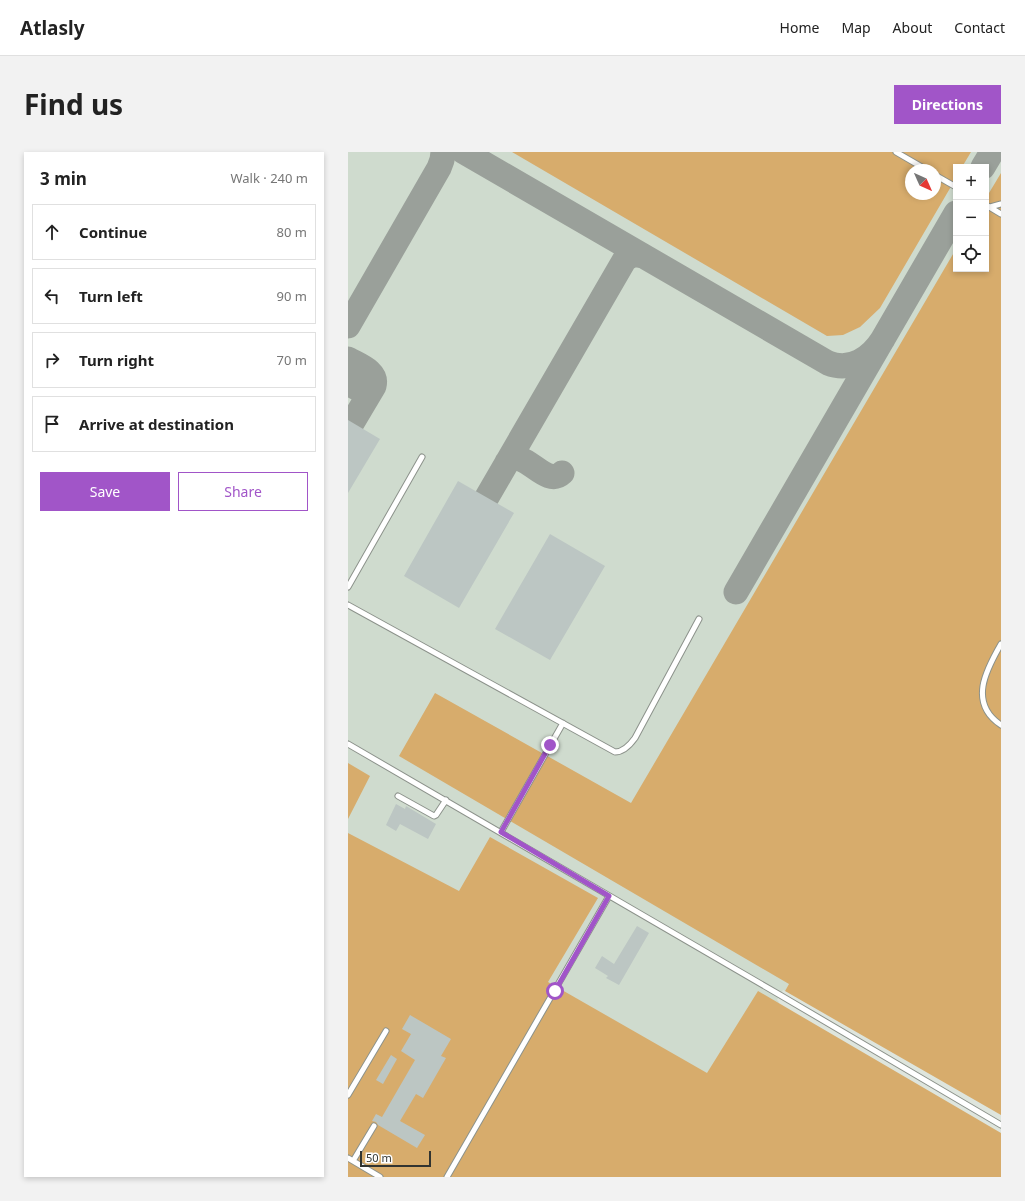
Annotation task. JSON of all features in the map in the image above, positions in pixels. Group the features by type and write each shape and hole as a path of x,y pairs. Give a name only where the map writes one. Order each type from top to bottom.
{"lane":[{"path":"896,152 917,164"},
{"path":"941,178 953,185"},
{"path":"989,206 1001,204"},
{"path":"989,207 1001,214"},
{"path":"348,587 422,457"},
{"path":"348,605 615,752 624,750 635,738 699,619"},
{"path":"1001,644 985,674 982,688 986,710 992,718 1001,725"},
{"path":"501,832 563,723"},
{"path":"348,744 767,987 1001,1125"},
{"path":"398,796 434,816 446,800"},
{"path":"447,1177 609,896"},
{"path":"348,1095 386,1031"},
{"path":"374,1126 350,1160 380,1177"}],"shaded area":[{"path":"348,152 1001,152 1001,736 800,966 785,991 783,990 777,1000 779,1002 677,1177 348,1177"},
{"path":"512,152 971,152 964,164 953,164 953,183 880,308 860,327 843,335 827,336"},
{"path":"1001,173 1001,1115 785,991 789,984 399,756 435,693 631,803 953,254 953,272 989,272 989,193"},
{"path":"348,763 370,776 348,819"},
{"path":"348,833 459,891 490,837 598,898 548,982 707,1073 758,991 1001,1133 1001,1177 348,1177"}],"building":[{"path":"348,420 380,439 348,493"},
{"path":"458,481 514,513 459,608 404,576"},
{"path":"550,534 605,566 550,660 495,629"},
{"path":"396,804 405,809 406,806 436,824 428,839 400,824 396,831 386,825"},
{"path":"637,926 649,933 619,985 606,978 608,976 595,968 602,956 614,964"},
{"path":"410,1015 451,1039 441,1056 446,1058 423,1098 416,1094 400,1121 425,1135 417,1148 378,1125 376,1122 372,1121 376,1114 382,1117 415,1060 401,1051 411,1034 402,1029"},
{"path":"391,1055 397,1059 383,1084 376,1080"}],"taxiway":[{"path":"348,326 439,168 443,152"},
{"path":"464,152 828,363 845,366 860,362 873,352 883,339"},
{"path":"985,164 992,152"},
{"path":"736,592 953,218"},
{"path":"487,497 625,259 634,254 643,256"},
{"path":"348,359 370,372 374,381 374,386 352,423"},
{"path":"348,383 365,391 374,386"},
{"path":"507,462 513,458 520,459 548,476 555,476 562,473"}],"route":[{"path":"550,745 501,832 609,896 555,991"}]}
